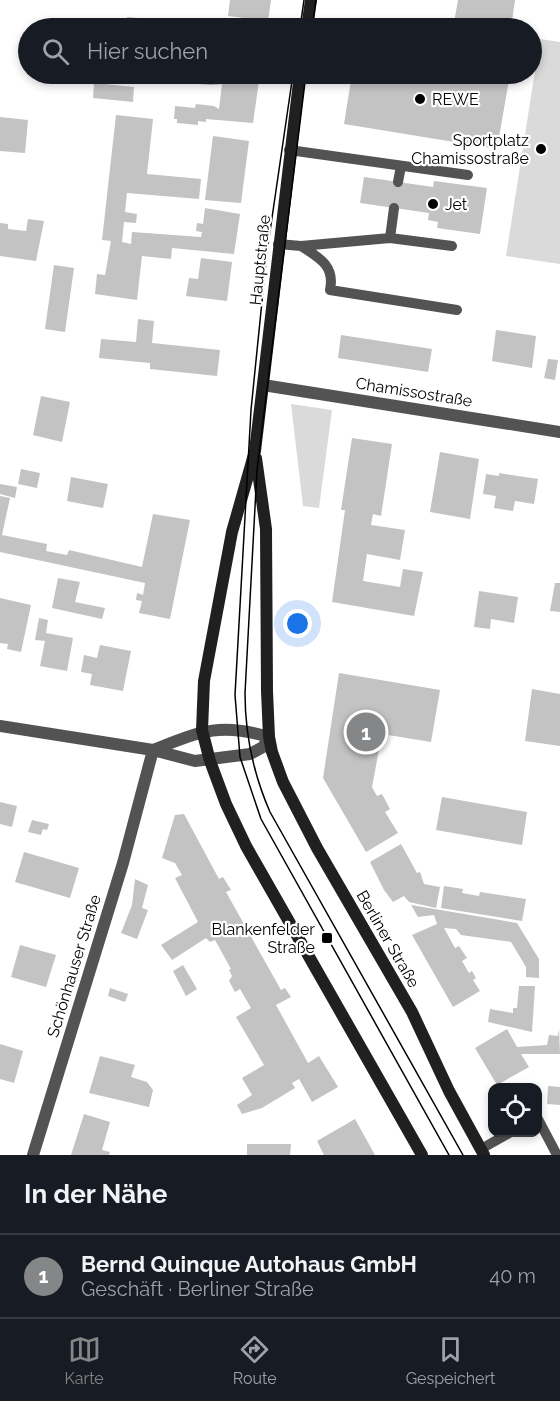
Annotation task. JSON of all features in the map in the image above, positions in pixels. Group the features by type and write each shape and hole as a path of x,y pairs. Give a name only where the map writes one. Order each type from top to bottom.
{"main road":[{"path":"308,18 311,0"},
{"name":"Hauptstraße","path":"210,761 202,730 204,681 232,532 255,451 299,84"},
{"name":"Hauptstraße","path":"255,451 266,529 269,737"},
{"name":"Berliner Straße","path":"269,737 290,795 412,1012 482,1152"},
{"path":"210,761 226,804 246,846 422,1155"}],"street":[{"name":"Chamissostraße","path":"263,385 560,432"},
{"path":"0,726 153,750 187,760 210,761 250,754 264,747 269,737 236,729 202,730 153,750"},
{"name":"Schönhauser Straße","path":"33,1155 144,787 153,750"}],"lane":[{"path":"289,150 468,175"},
{"path":"398,182 402,166"},
{"path":"390,238 394,208"},
{"path":"278,244 301,246 390,238 452,246"},
{"path":"301,246 326,263 332,278 330,291 458,310"},
{"path":"542,1128 556,1155"},
{"path":"482,1152 504,1137"}],"shaded area":[{"name":"Sportplatz Chamissostraße","path":"542,39 560,42 560,264 506,256 533,84 542,84"},
{"path":"291,404 332,410 319,508 303,506"}],"building":[{"path":"230,0 271,0 268,18 228,16"},
{"path":"458,0 515,0 512,18 455,18"},
{"path":"94,84 134,87 133,102 93,98"},
{"path":"222,84 259,84 253,123 206,119 206,122 198,121 198,125 177,123 177,119 174,119 175,106 195,108 196,104 214,106 219,109"},
{"path":"350,84 508,84 497,149 344,124"},
{"path":"116,115 153,119 147,174 201,179 199,199 127,193 125,212 137,214 136,223 124,222 122,242 131,244 132,232 201,237 202,232 196,231 197,223 203,224 205,208 240,214 234,254 172,248 171,259 142,256 137,300 95,294 97,274 105,275 111,241 102,240"},
{"path":"0,117 28,120 25,153 0,151"},
{"path":"213,136 249,141 241,203 205,200"},
{"path":"364,177 433,187 434,181 487,188 480,234 437,228 438,222 428,220 429,213 360,203"},
{"path":"28,219 44,221 36,261 0,256 0,223 8,224 8,229 26,231"},
{"path":"201,258 232,262 227,301 186,296 189,278 198,279"},
{"path":"54,265 74,268 65,332 45,329"},
{"path":"138,319 154,321 152,343 220,350 217,376 150,369 150,363 99,358 101,339 136,342"},
{"path":"496,330 536,336 532,368 492,361"},
{"path":"341,335 432,349 428,372 338,358"},
{"path":"548,359 558,360 555,380 544,378"},
{"path":"41,396 70,402 62,442 33,435"},
{"path":"352,438 392,444 381,516 373,514 371,525 405,530 400,560 367,554 363,581 400,587 403,569 423,572 414,616 332,602 345,510 341,510"},
{"path":"440,452 479,459 470,519 430,512"},
{"path":"21,469 40,473 37,488 18,484"},
{"path":"499,473 538,479 534,504 515,501 513,511 494,508 496,496 483,494 486,474 499,476"},
{"path":"71,477 108,484 103,508 67,501"},
{"path":"0,484 17,487 15,498 0,494"},
{"path":"0,496 10,498 2,535 47,544 46,551 67,555 69,550 142,567 153,514 190,520 170,619 139,613 142,601 136,600 137,593 143,595 145,583 0,552"},
{"path":"58,578 80,582 75,602 105,608 102,619 52,608"},
{"path":"555,583 560,583 560,612 550,611"},
{"path":"479,591 518,597 514,623 491,619 490,629 474,627"},
{"path":"0,598 31,605 21,652 7,649 8,644 0,643"},
{"path":"39,618 48,620 46,633 73,638 67,671 40,666 45,641 35,640"},
{"path":"100,645 131,651 123,691 90,685 92,674 81,672 84,655 97,658"},
{"path":"339,673 440,690 431,742 382,734 372,787 377,796 382,794 390,809 385,812 398,833 366,852 323,778"},
{"path":"532,689 560,694 560,746 525,741"},
{"path":"442,797 527,812 522,845 436,830"},
{"path":"0,802 17,806 12,827 0,824"},
{"path":"184,814 219,879 223,877 231,890 226,892 281,990 285,988 291,997 276,1005 308,1063 319,1056 338,1087 312,1102 299,1079 292,1083 295,1088 262,1108 242,1114 237,1105 252,1095 242,1078 264,1065 236,1017 251,1008 240,989 235,992 229,981 232,976 229,970 231,969 215,940 210,942 206,938 172,960 161,945 198,922 175,878 182,875 175,863 162,858 175,815"},
{"path":"32,820 49,824 47,830 43,829 41,835 28,832"},
{"path":"401,844 417,873 420,872 424,884 440,887 436,908 409,902 404,896 393,902 384,890 370,862"},
{"path":"24,852 79,868 70,898 15,882"},
{"path":"135,879 148,885 142,908 148,910 137,939 121,933 132,905"},
{"path":"444,886 463,889 462,893 479,896 480,892 526,899 522,921 441,908"},
{"path":"411,905 517,923 539,959 539,978 526,977 526,967 511,942 461,935 456,929 444,928 455,948 459,946 467,958 462,961 469,973 472,971 476,978 473,980 480,991 453,1007 412,935 437,924 434,915 418,917"},
{"path":"20,945 56,955 46,987 11,977"},
{"path":"183,965 197,989 186,996 173,971"},
{"path":"519,986 535,986 532,1032 488,1022 490,1009 513,1013 513,1008 517,1008"},
{"path":"110,988 128,994 125,1002 108,996"},
{"path":"559,1028 560,1054 521,1054 529,1067 501,1083 496,1083 475,1048 507,1029 517,1047 547,1045 549,1035 558,1036"},
{"path":"0,1044 23,1051 14,1083 0,1079"},
{"path":"100,1056 135,1065 131,1077 147,1082 153,1090 149,1107 89,1093"},
{"path":"548,1086 560,1087 560,1105 547,1104"},
{"path":"84,1114 110,1122 102,1150 110,1152 109,1155 71,1155"},
{"path":"355,1119 375,1155 324,1155 317,1141"},
{"path":"247,1144 291,1144 290,1155 247,1155"}],"tram line":[{"path":"301,18 304,0"},
{"path":"313,18 316,0"},
{"path":"292,84 267,252 251,410 235,695 240,757 261,819 449,1155"},
{"path":"305,84 257,470 245,693 248,739 259,783 270,812 463,1155"}],"place":[{"name":"REWE","path":"420,99"},
{"name":"Sportplatz Chamissostraße","path":"541,149"},
{"name":"Jet","path":"433,204"},
{"name":"Bernd Quinque Autohaus GmbH","path":"366,732"},
{"name":"Blankenfelder Straße","path":"327,938"}]}
